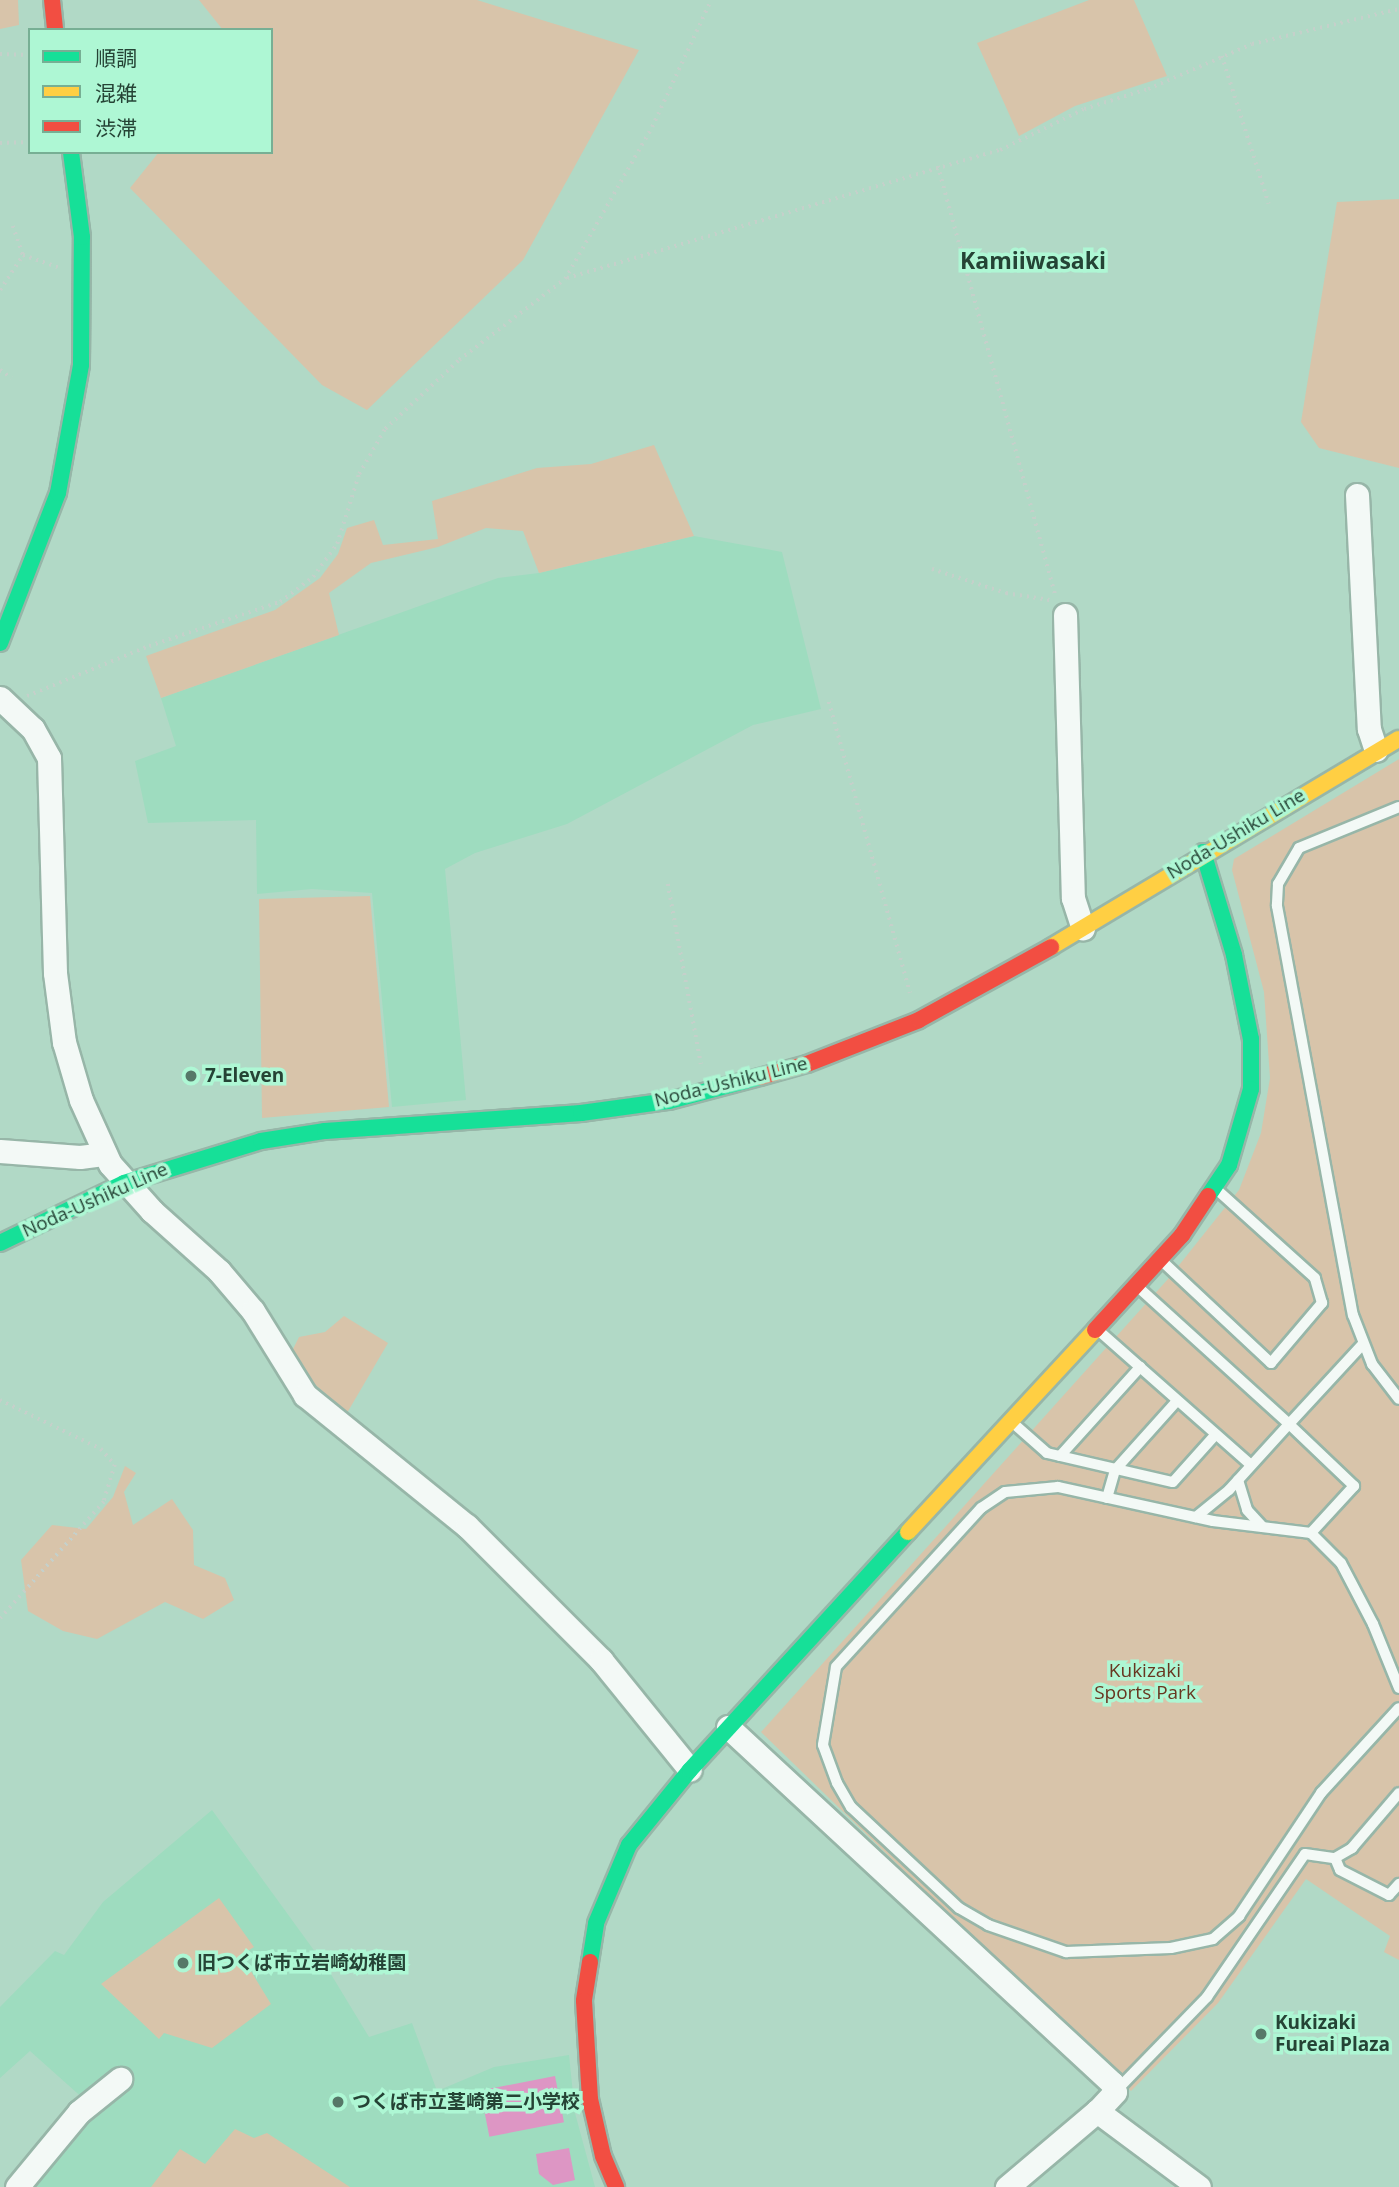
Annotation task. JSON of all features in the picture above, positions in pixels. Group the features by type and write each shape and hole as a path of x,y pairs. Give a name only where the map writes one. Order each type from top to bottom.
{"main road":[{"path":"51,0 55,28"},
{"path":"0,643 34,564 61,480 81,365 82,274 71,154"},
{"name":"Noda-Ushiku Line","path":"0,1242 124,1183 261,1141 325,1131 581,1113 707,1092 807,1064 919,1020 991,984 1203,852 1399,739"},
{"path":"616,2187 603,2156 590,2099 587,1969 611,1877 629,1845 690,1770 1136,1285 1216,1189 1245,1116 1252,1058 1249,1014 1203,852"}],"street":[{"path":"1357,495 1368,729 1376,750"},
{"path":"1065,615 1073,898 1083,928"},
{"path":"7,704 33,729 49,758 55,973 64,1042 81,1101 105,1154 124,1183 219,1271 253,1311 304,1395 467,1526 601,1660 690,1770"},
{"path":"0,1151 80,1157 105,1154"},
{"path":"729,1727 1112,2083 1115,2092 1097,2111 1007,2187"},
{"path":"17,2187 79,2112 120,2079"},
{"path":"1097,2111 1199,2187"}],"lane":[{"path":"1399,807 1299,848 1278,884 1280,920 1362,1345 1399,1399"},
{"path":"1159,1259 1271,1363 1315,1312 1322,1303 1315,1278 1216,1189"},
{"path":"1136,1285 1354,1486 1311,1533"},
{"path":"1096,1328 1251,1465"},
{"path":"1196,1517 1238,1480 1362,1345"},
{"path":"1060,1456 1140,1367"},
{"path":"1107,1498 1115,1470 1177,1401"},
{"path":"1011,1421 1047,1453 1173,1482 1216,1434"},
{"path":"1238,1480 1247,1510 1264,1527"},
{"path":"1399,1688 1373,1624 1341,1563 1311,1533 1196,1517 1058,1487 1005,1492 981,1508 836,1667 822,1745 837,1783 851,1807 959,1908 988,1925 1066,1952 1171,1948 1213,1939 1239,1916 1321,1793 1399,1708"},
{"path":"1115,2092 1207,1997 1305,1854 1335,1857 1352,1848 1399,1793"},
{"path":"1335,1857 1340,1870 1389,1895 1399,1884"}],"path":[{"path":"565,279 652,127 711,0"},
{"path":"7,704 149,646 280,602 294,592 329,559 359,474 385,429 459,359 565,279 938,166 1000,150 1084,109 1148,89 1252,44 1399,9"},
{"path":"0,54 28,55"},
{"path":"1222,57 1269,204"},
{"path":"0,143 28,142"},
{"path":"932,569 1006,593 1058,601 938,166"},
{"path":"13,226 23,255"},
{"path":"23,255 82,274"},
{"path":"0,290 23,255"},
{"path":"0,370 12,378"},
{"path":"829,702 919,1020"},
{"path":"668,884 707,1092"},
{"path":"0,1401 101,1449 115,1465 104,1502 0,1619"}],"shaded area":[{"path":"694,536 782,552 821,709 753,725 567,824 475,853 445,869 466,1100 392,1107 372,893 312,889 257,894 256,820 148,823 135,761 176,746 161,698 498,578 539,573"},
{"path":"212,1810 329,1971 369,2037 412,2023 437,2091 494,2067 569,2055 575,2113 595,2187 25,2187 86,2101 30,2051 0,2078 0,2007 55,1951 64,1955 103,1902"},
{"path":"555,2076 564,2122 489,2137 480,2091"},
{"path":"569,2148 575,2180 553,2185 539,2174 536,2154"}],"green space":[{"path":"0,0 18,0 19,25 0,29"},
{"path":"199,0 477,0 639,50 523,260 367,410 322,385 130,188 157,154 273,154 273,28 221,28"},
{"path":"1089,0 1134,0 1167,76 1075,106 1019,136 977,43"},
{"path":"1399,199 1399,468 1319,448 1301,422 1337,202"},
{"path":"654,445 694,536 539,573 523,531 486,528 438,547 371,563 329,593 339,635 161,698 146,656 275,610 320,578 338,554 347,528 374,520 383,545 438,539 432,501 537,468 591,464"},
{"name":"Kukizaki Sports Park","path":"1399,759 1399,1960 1384,1952 1390,1936 1306,1879 1218,2003 1131,2091 761,1732 1168,1279 1239,1190 1261,1133 1270,1078 1264,992 1232,870 1234,859"},
{"path":"370,896 389,1107 262,1118 259,899"},
{"path":"344,1316 388,1343 347,1413 301,1372 293,1349 299,1337 325,1332"},
{"path":"125,1466 136,1473 124,1492 133,1525 172,1499 193,1530 194,1565 225,1578 234,1600 203,1619 165,1602 97,1639 63,1631 28,1611 21,1560 52,1525 86,1529 113,1497"},
{"path":"219,1898 254,1947 241,1955 271,2004 212,2048 164,2033 159,2039 101,1984"},
{"path":"235,2129 254,2138 267,2133 350,2187 151,2187 180,2149 205,2164"}],"traffic: fast":[{"path":"0,643 58,493 81,365 82,237 71,154"},
{"path":"1203,852 1234,955 1251,1039 1251,1089 1229,1165 1208,1196"},
{"path":"0,1243 124,1183 261,1141 325,1131 581,1113 669,1101 760,1077"},
{"path":"590,1962 596,1923 629,1845 690,1770 908,1532"}],"traffic: slow":[{"path":"1051,947 1399,739"},
{"path":"908,1532 1095,1330"}],"traffic: jam":[{"path":"52,0 55,28"},
{"path":"760,1077 807,1064 919,1020 1051,947"},
{"path":"1095,1330 1182,1235 1208,1196"},
{"path":"590,1962 584,2001 590,2099 603,2156 616,2187"}],"place":[{"name":"7-Eleven","path":"191,1076"},
{"name":"旧つくば市立岩崎幼稚園","path":"183,1963"},
{"name":"Kukizaki Fureai Plaza","path":"1261,2034"},
{"name":"つくば市立茎崎第二小学校","path":"338,2102"}],"district":[{"name":"Kamiiwasaki","path":"1033,260"}]}
